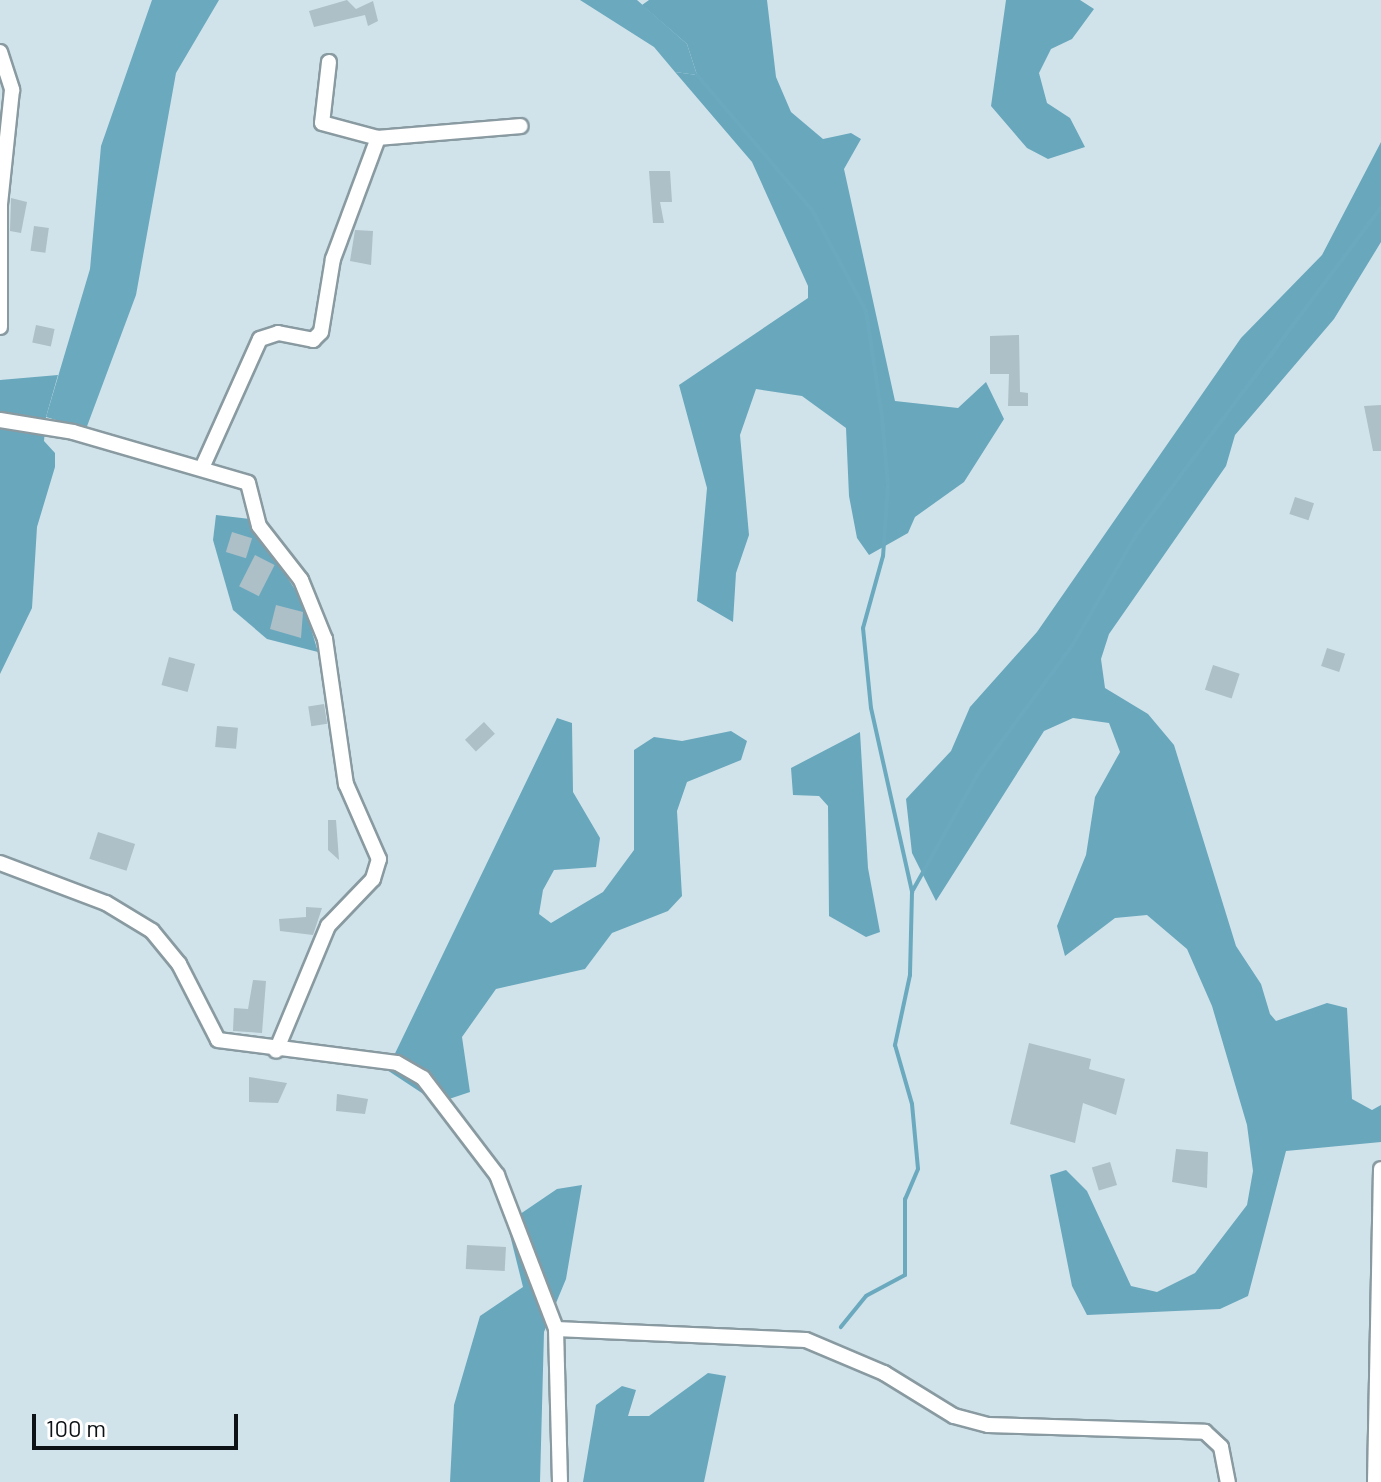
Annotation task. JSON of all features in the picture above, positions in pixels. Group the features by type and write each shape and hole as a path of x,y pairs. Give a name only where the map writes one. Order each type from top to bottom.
{"street":[{"path":"0,52 12,104 0,205 0,327"},
{"path":"329,62 322,123 378,138 520,126"},
{"path":"202,468 260,339 278,333 313,340 321,332 333,259 378,138"},
{"path":"0,420 202,468 248,483 259,526 301,580 325,639 346,784 379,859 373,879 328,926 276,1051"},
{"path":"0,863 132,916 169,947 218,1040 276,1051 397,1063 423,1078 497,1175 556,1329 560,1482"},
{"path":"1375,1482 1381,1169"},
{"path":"556,1329 806,1340 870,1366 954,1416 988,1425 1205,1432 1221,1447 1228,1482"}],"shaded area":[{"path":"152,0 219,0 176,73 136,295 86,429 46,417 90,269 101,146"},
{"path":"580,0 637,0 687,44 697,75 675,72 654,47"},
{"path":"649,0 767,0 776,77 791,112 823,139 851,133 861,139 844,169 895,401 958,408 986,382 1004,419 964,482 915,517 908,533 869,555 857,538 849,496 846,428 802,396 756,389 740,435 749,535 736,573 733,622 697,601 707,488 679,385 808,298 808,286 752,162 675,72 697,75 687,44 642,5"},
{"path":"1006,0 1080,0 1094,9 1072,39 1051,49 1039,73 1047,103 1070,118 1085,147 1048,159 1027,148 991,106"},
{"path":"1381,142 1381,242 1334,319 1235,435 1226,466 1109,634 1101,659 1105,688 1148,714 1174,745 1236,946 1261,984 1270,1014 1276,1021 1327,1003 1347,1008 1352,1099 1372,1110 1381,1105 1381,1142 1286,1151 1248,1296 1220,1309 1087,1315 1072,1286 1050,1175 1066,1170 1087,1191 1131,1286 1157,1292 1195,1273 1247,1205 1253,1171 1247,1125 1212,1006 1187,949 1147,915 1115,918 1065,956 1057,926 1086,855 1095,797 1120,752 1109,723 1073,718 1044,731 936,901 912,853 906,799 951,751 970,707 1037,632 1241,338 1322,255"},
{"path":"58,375 46,417 44,441 55,453 55,467 37,527 32,608 0,674 0,380"},
{"path":"216,515 250,519 303,602 318,652 267,639 233,610 213,540"},
{"path":"557,718 572,723 573,792 600,838 596,867 554,870 543,890 539,914 551,923 603,892 634,850 634,750 654,737 682,741 731,731 747,741 741,760 687,782 677,811 682,896 668,911 612,933 585,969 496,989 462,1037 470,1092 437,1103 387,1070"},
{"path":"860,732 868,868 880,932 866,937 829,916 828,806 819,796 793,795 791,768"},
{"path":"582,1185 566,1279 544,1332 540,1482 450,1482 454,1405 480,1316 523,1287 507,1223 557,1189"},
{"path":"708,1373 726,1376 704,1482 583,1482 596,1405 622,1386 636,1390 628,1416 649,1416"}],"building":[{"path":"347,0 356,9 373,1 378,21 368,26 365,15 314,27 309,11"},
{"path":"649,171 670,171 672,202 660,202 664,223 653,223"},
{"path":"11,198 27,202 21,233 10,231"},
{"path":"34,226 49,228 45,253 31,251"},
{"path":"355,230 373,231 371,265 350,261"},
{"path":"36,325 55,329 51,347 32,343"},
{"path":"1019,335 1020,392 1028,393 1028,406 1008,406 1009,374 990,374 990,336"},
{"path":"1381,405 1381,451 1373,451 1364,406"},
{"path":"1295,497 1314,503 1308,520 1289,514"},
{"path":"232,532 252,538 246,558 226,552"},
{"path":"255,555 275,565 259,596 239,586"},
{"path":"276,605 303,612 301,638 270,629"},
{"path":"1327,648 1345,654 1339,672 1321,666"},
{"path":"169,657 195,664 188,692 161,685"},
{"path":"1213,665 1240,674 1232,698 1205,690"},
{"path":"324,704 327,724 311,726 308,707"},
{"path":"484,722 495,734 476,751 465,740"},
{"path":"217,726 238,728 236,749 215,747"},
{"path":"328,820 336,820 339,860 328,850"},
{"path":"98,832 135,844 126,871 89,859"},
{"path":"306,907 322,908 313,935 280,931 279,919 306,917"},
{"path":"253,980 266,981 262,1033 233,1031 234,1008 248,1009"},
{"path":"1029,1043 1091,1059 1089,1069 1125,1079 1116,1115 1083,1103 1075,1143 1010,1124"},
{"path":"249,1077 287,1083 278,1103 249,1102"},
{"path":"337,1094 368,1099 365,1114 336,1111"},
{"path":"1176,1149 1208,1152 1207,1188 1172,1182"},
{"path":"1110,1162 1117,1185 1099,1191 1092,1168"},
{"path":"467,1245 506,1247 505,1271 466,1269"}],"waterway":[{"path":"697,75 812,210 866,311 882,417 888,485 883,556 863,628 871,708 912,892 910,975 895,1045 912,1104 918,1169 905,1199 905,1275 866,1296 841,1327"},
{"path":"913,890 979,772 1072,646 1136,535 1381,207"}]}
